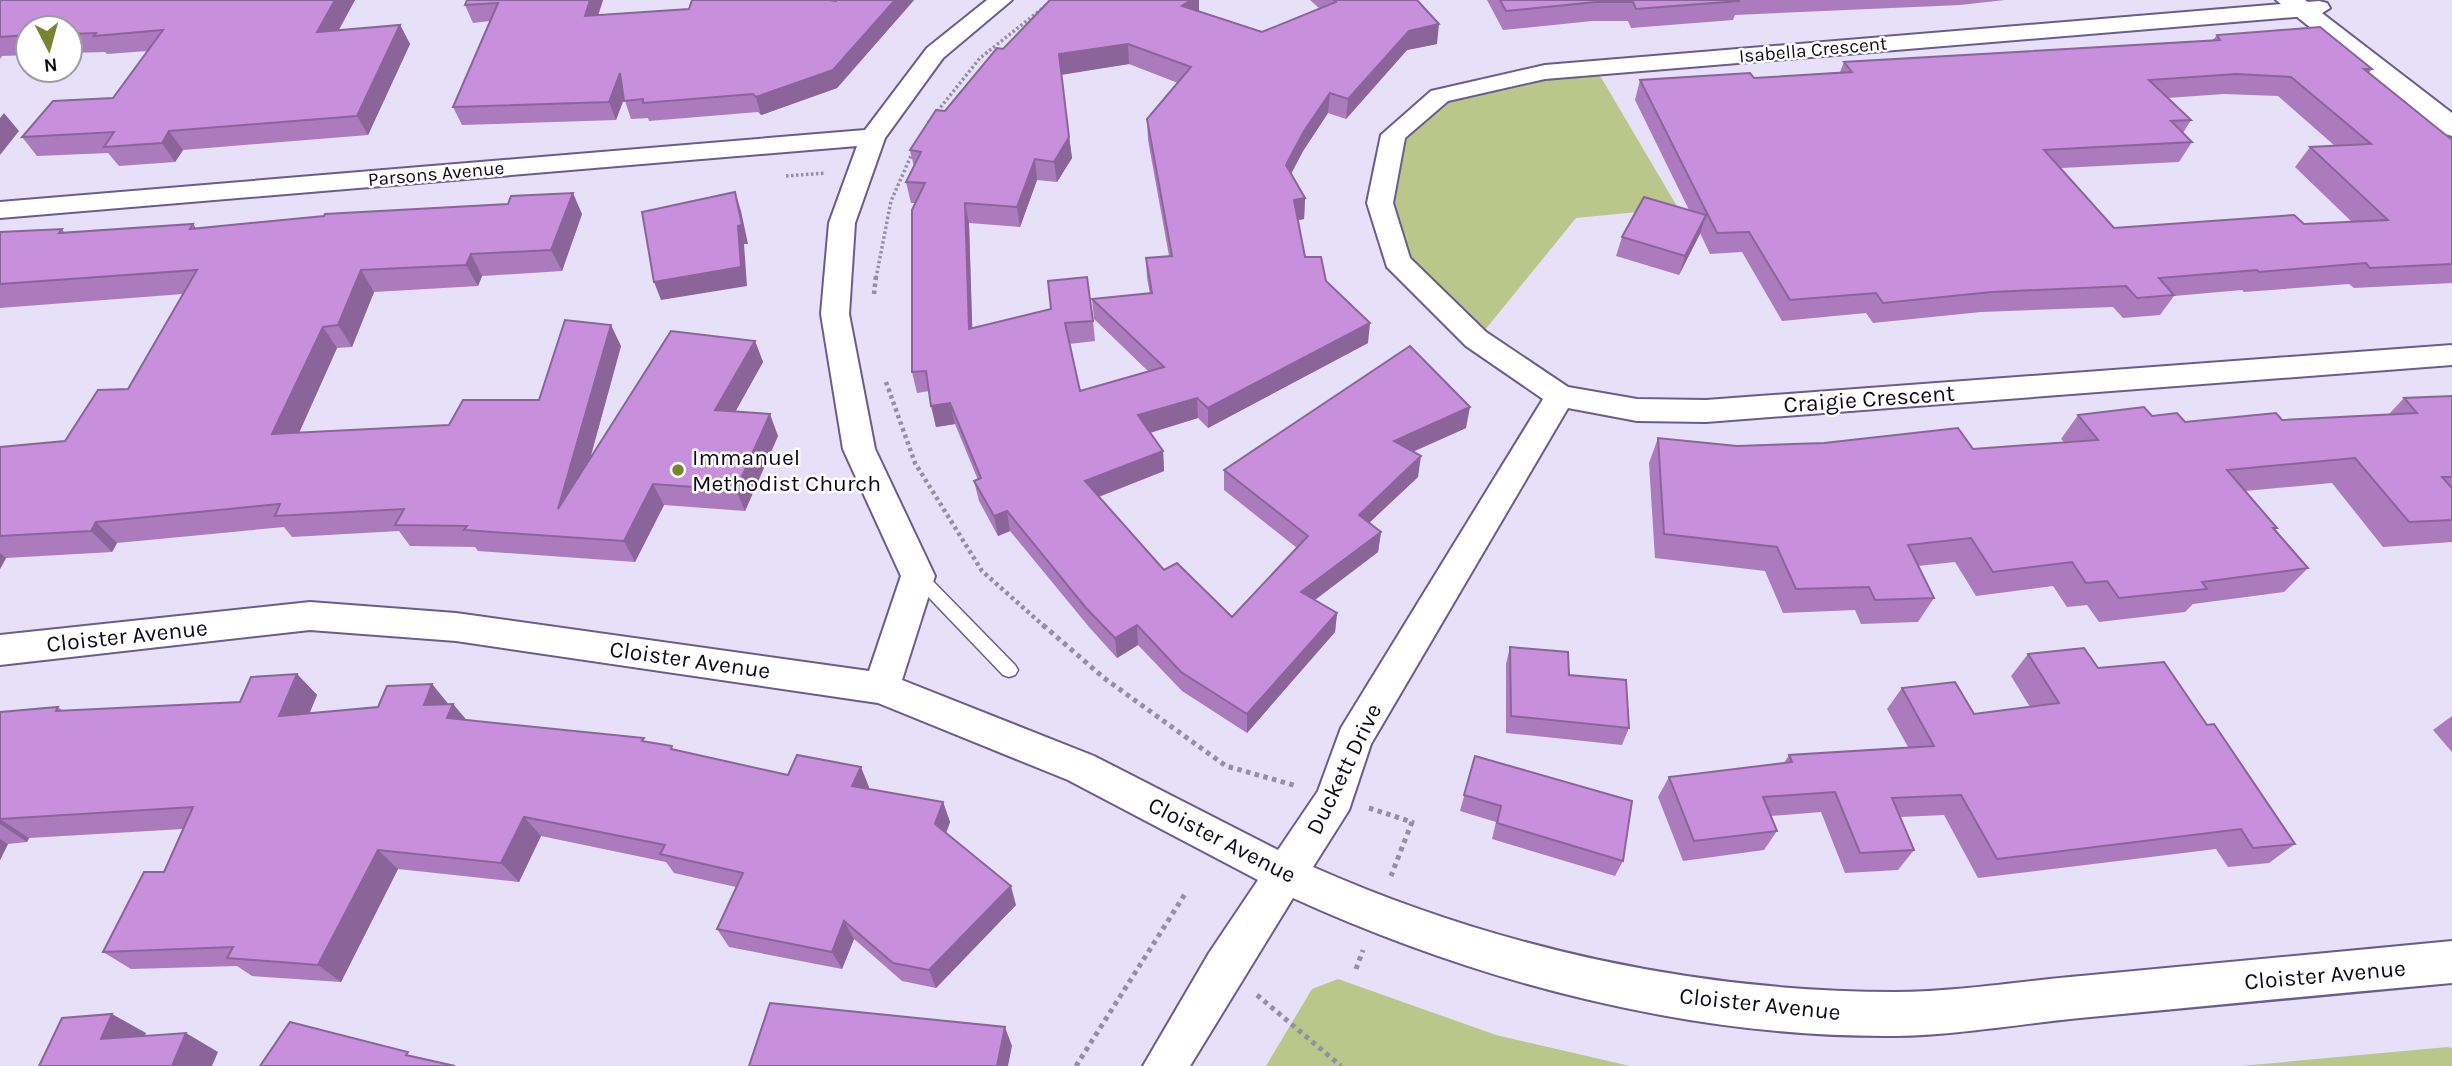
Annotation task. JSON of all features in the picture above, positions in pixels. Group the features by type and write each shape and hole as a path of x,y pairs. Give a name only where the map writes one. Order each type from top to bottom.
{"street":[{"path":"881,688 918,576 859,449 835,314 842,223 873,138 935,53 1001,0"},
{"path":"2305,4 2452,108"},
{"path":"2305,4 2452,127"},
{"name":"Isabella Crescent","path":"1380,203 1393,135 1440,96 1545,72 2305,4"},
{"name":"Parsons Avenue","path":"0,210 873,138"},
{"name":"Craigie Crescent","path":"1380,203 1397,261 1476,339 1560,396 1637,410 1706,411 2452,355"},
{"name":"Duckett Drive","path":"1166,1066 1224,968 1335,798 1354,739 1560,396"},
{"name":"Cloister Avenue","path":"0,650 310,616 456,627 881,688 1082,768 1287,875 1376,915 1607,983 1712,1002 1797,1011 1898,1014 2452,962"}],"lane":[{"path":"918,576 1009,670"}],"path":[{"path":"922,134 934,113 980,58 1054,0"},
{"path":"874,300 880,237 900,175 916,145"},
{"path":"883,375 915,463 982,571 1104,678 1226,766 1412,822"},
{"path":"1076,1066 1185,894"},
{"path":"1224,968 1341,1066"}],"green space":[{"path":"1599,74 1678,208 1576,218 1480,336 1406,260 1389,202 1401,136 1446,99 1549,77"},
{"path":"1338,979 1496,1035 1630,1066 1266,1066 1312,989"},
{"path":"2452,1048 2452,1066 2241,1066"}],"building":[{"path":"0,0 335,0 317,32 400,25 357,116 169,131 162,143 104,147 114,132 22,137 53,101 113,98 163,30 94,36 96,33 84,33 84,14 14,14 14,36 0,37"},
{"path":"467,0 590,0 585,16 689,9 692,0 895,0 833,70 756,97 753,94 643,103 643,99 624,101 620,73 609,102 453,107 498,3 465,5"},
{"path":"1050,0 1191,0 1182,6 1262,32 1336,2 1334,0 1417,0 1439,24 1409,31 1348,99 1330,93 1304,131 1286,165 1305,198 1294,200 1305,257 1321,257 1326,281 1370,323 1208,408 1197,398 1138,415 1163,451 1085,481 1164,570 1177,563 1232,617 1308,536 1224,470 1410,346 1470,407 1394,441 1421,456 1359,515 1381,532 1301,592 1337,613 1247,714 1181,672 1137,625 1115,638 1086,608 1007,511 994,516 974,481 981,478 950,403 931,406 926,371 912,372 912,210 925,183 906,182 921,152 910,150 936,110 945,111 997,48 1003,49","holes":["1128,44 1191,67 1147,119 1172,256 1146,258 1152,293 1092,299 1164,367 1080,391 1065,323 1093,321 1087,277 1048,281 1051,309 969,329 965,203 1017,207 1035,159 1054,162 1069,137 1059,54"]},
{"path":"1500,0 1739,1 1636,9 1633,2 1596,2 1506,11"},
{"path":"2320,27 2372,69 2364,69 2452,140 2452,264 2370,268 2366,263 2159,278 2174,295 2137,298 2126,286 1992,292 1883,303 1876,293 1790,300 1749,232 1717,233 1640,80 1750,73 1754,78 1852,72 1844,62 2220,40 2217,35","holes":["2236,74 2291,77 2371,144 2310,147 2388,220 2304,224 2294,215 2114,228 2044,150 2192,142 2171,121 2191,120 2149,80"]},
{"path":"735,192 742,225 738,226 741,267 654,282 642,212"},
{"path":"573,193 551,250 471,254 466,265 361,270 338,325 323,327 272,434 449,425 463,400 539,400 565,320 611,325 558,509 671,331 755,341 715,410 770,414 736,490 653,484 624,541 464,530 467,526 395,525 404,509 275,516 280,504 96,522 91,531 0,536 0,447 65,441 98,390 128,389 197,270 0,284 0,232 62,229 59,233 193,224 190,229 325,214 508,204 511,196"},
{"path":"1644,197 1706,215 1685,256 1622,237"},
{"path":"2452,396 2452,477 2442,477 2452,488 2452,520 2409,522 2355,458 2227,470 2308,568 2202,582 2207,589 2119,598 2107,581 2086,583 2072,562 1993,572 1971,538 1908,545 1934,598 1875,600 1869,587 1796,589 1777,547 1664,534 1658,438 1737,446 1824,443 1958,428 1973,449 2098,440 2078,415 2144,407 2152,416 2177,413 2185,422 2276,413 2282,420 2417,413 2404,398"},
{"path":"1510,647 1568,652 1569,675 1626,680 1629,728 1511,716"},
{"path":"2084,648 2098,668 2164,662 2207,725 2214,724 2295,844 2253,848 2241,829 1997,859 1961,795 1892,798 1914,850 1860,853 1835,792 1763,797 1777,831 1694,841 1669,777 1792,762 1789,755 1934,746 1902,688 1955,682 1974,714 2059,703 2028,654"},
{"path":"297,674 279,716 378,707 387,686 432,684 424,705 453,704 447,718 644,738 642,741 672,746 671,749 788,775 797,755 861,767 852,786 943,802 935,824 1011,886 929,970 893,963 844,921 832,952 717,929 743,873 660,854 665,845 524,817 501,863 378,850 318,965 227,958 233,947 103,952 144,872 164,872 193,807 0,819 0,712 58,707 56,711 240,702 251,677"},
{"path":"1475,756 1632,801 1623,861 1497,823 1501,806 1464,795"},
{"path":"770,1003 1005,1027 997,1066 749,1066"},
{"path":"112,1014 101,1039 186,1033 172,1066 39,1066 62,1018"},
{"path":"290,1022 408,1052 406,1055 455,1066 260,1066"}],"place":[{"name":"Immanuel Methodist Church","path":"678,470"}]}
